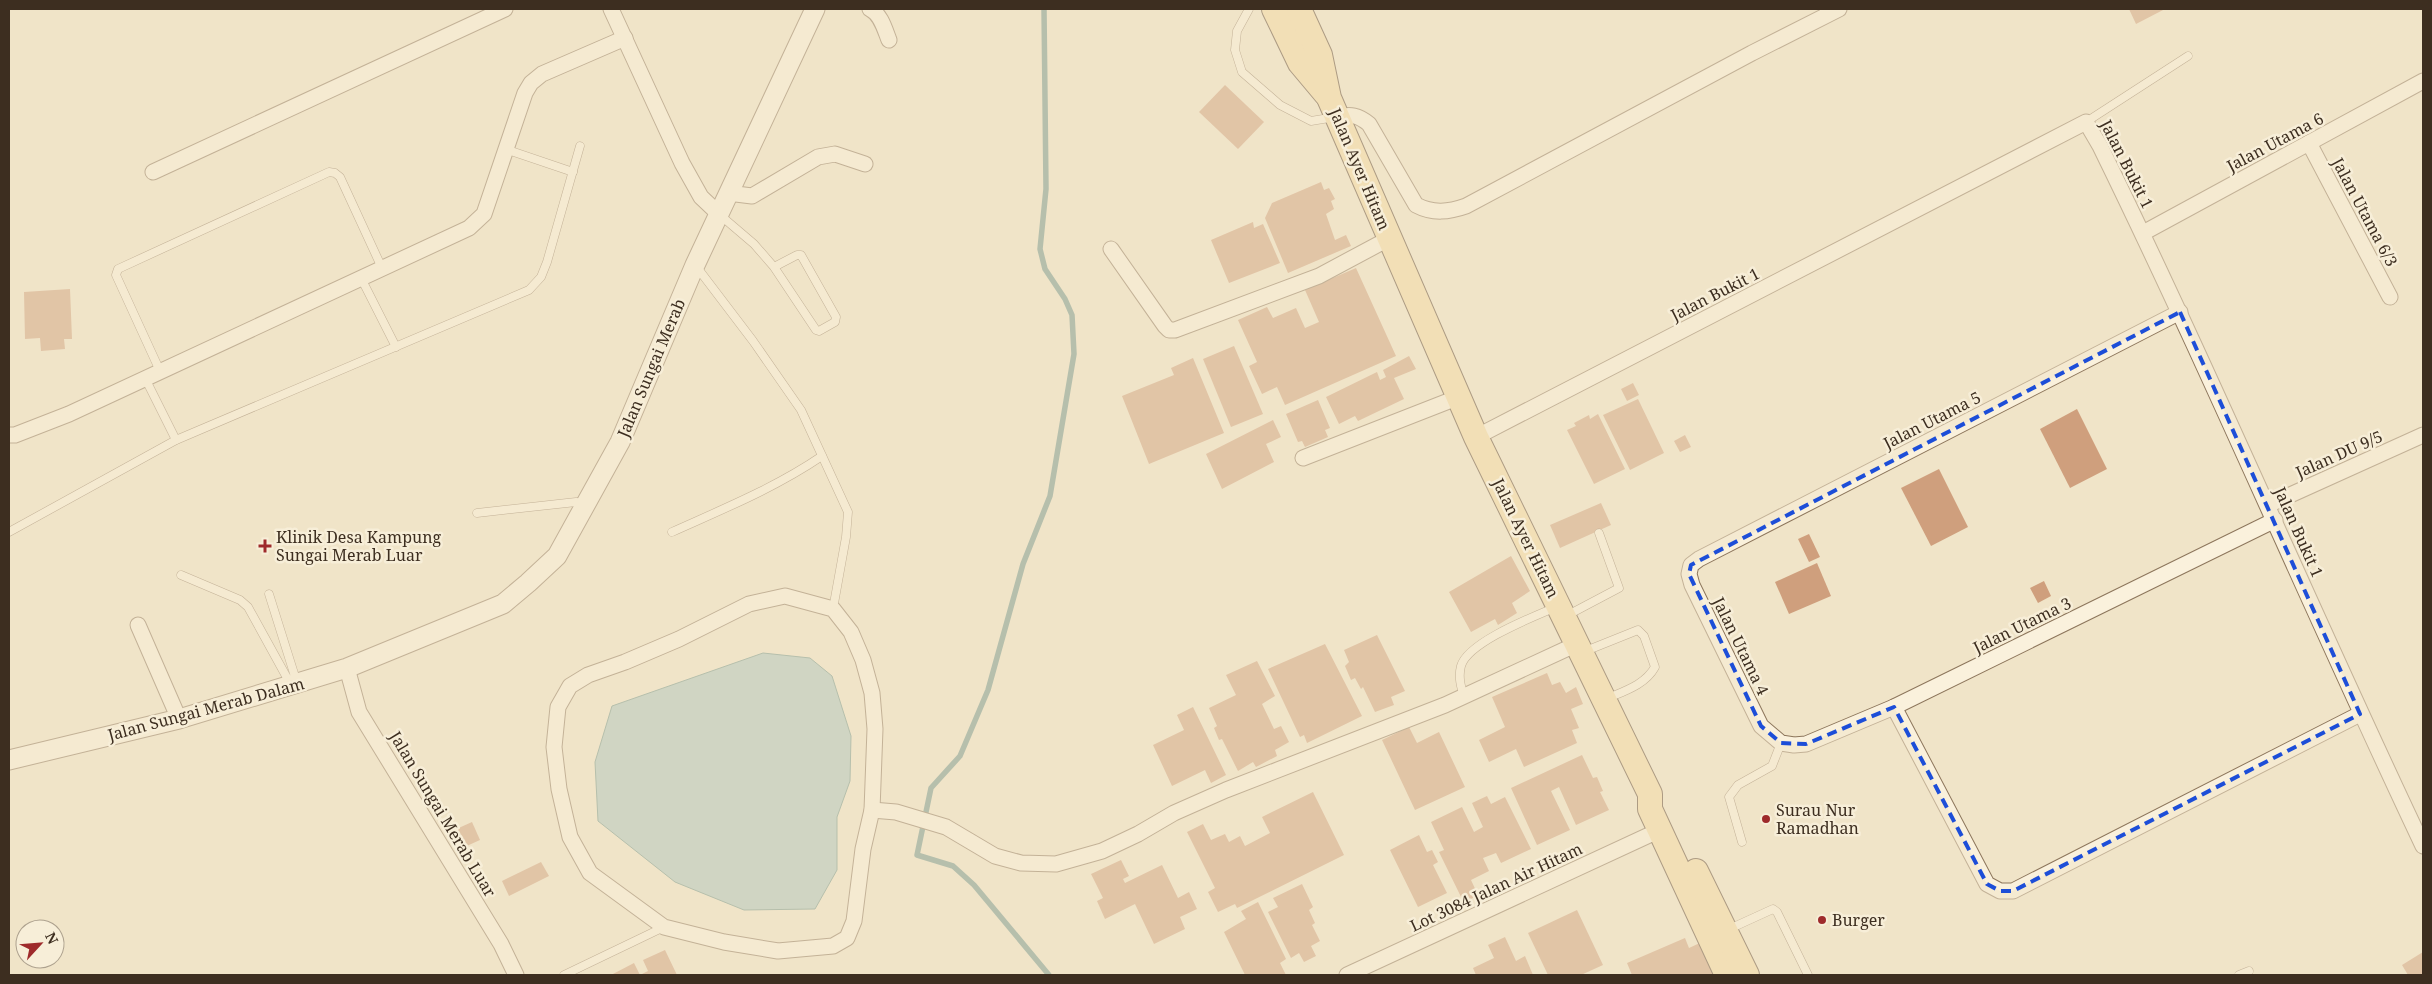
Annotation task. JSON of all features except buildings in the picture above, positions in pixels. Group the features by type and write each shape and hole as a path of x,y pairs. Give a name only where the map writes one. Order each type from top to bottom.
{"main road":[{"name":"Jalan Ayer Hitam","path":"1288,12 1333,107 1476,437 1650,794 1650,809 1727,975"},
{"path":"1288,12 1310,59"},
{"path":"1650,794 1664,803 1747,975"}],"street":[{"path":"153,172 505,9"},
{"path":"611,9 682,163 701,197 720,215"},
{"name":"Jalan Sungai Merab","path":"399,647 503,604 557,556 620,442 694,265 720,215 728,193 815,9"},
{"path":"870,9 874,11 884,27 889,40"},
{"path":"1333,107 1360,117 1369,124 1416,205 1426,210 1452,210 1466,206 1752,53 1839,9"},
{"path":"9,435 15,435 69,414 469,228 484,214 525,93 531,83 542,74 625,38"},
{"name":"Jalan Utama 6","path":"2143,233 2423,81"},
{"name":"Jalan Bukit 1","path":"1476,437 2086,122 2143,233 2180,312 2275,520 2360,714 2423,846"},
{"name":"Jalan Utama 6/3","path":"2309,143 2390,297"},
{"path":"728,193 752,196 818,157 835,154 865,164"},
{"path":"1111,249 1164,326 1169,330 1175,330 1319,276 1390,238"},
{"name":"Jalan Utama 5","path":"1699,559 2180,312"},
{"path":"1303,458 1459,397"},
{"name":"Jalan DU 9/5","path":"2268,505 2423,435"},
{"name":"Jalan Utama 3","path":"1781,743 1806,744 1894,707 2275,520"},
{"name":"Jalan Utama 4","path":"1699,559 1691,565 1689,574 1692,585 1761,726 1781,743"},
{"path":"785,596 833,609 851,632 863,660 872,693 875,729 872,810 864,849 854,921 847,938 833,946 778,951 724,942 664,927 590,873 570,836 559,789 554,747 558,707 570,686 588,675 670,642 749,604 785,596"},
{"path":"138,625 179,719"},
{"name":"Jalan Sungai Merab Dalam","path":"9,760 179,719 295,686 399,647"},
{"path":"872,810 896,812 946,827 995,856 1021,863 1056,864 1102,851 1138,834 1174,813 1226,790 1464,697 1579,648"},
{"name":"Jalan Sungai Merab Luar","path":"347,668 360,712 501,944 516,975"},
{"path":"1894,707 1987,884 2000,891 2013,891 2360,714"},
{"name":"Lot 3084 Jalan Air Hitam","path":"1347,975 1660,830"}],"lane":[{"path":"1249,9 1237,31 1235,50 1242,72 1280,105 1312,121 1333,107"},
{"path":"2086,122 2188,56"},
{"path":"9,532 176,440 529,290 542,276 547,262 580,146"},
{"path":"505,149 573,172"},
{"path":"160,371 116,275 118,269 329,172 335,173 340,177 382,268"},
{"path":"720,215 754,244 774,268 816,330 819,331 835,322 836,317 801,255 797,255 774,268"},
{"path":"694,265 753,341 801,410 848,512 846,537 833,609"},
{"path":"361,278 396,347"},
{"path":"145,378 176,440"},
{"path":"672,532 775,485 822,456"},
{"path":"477,513 576,502 587,503"},
{"path":"1464,697 1460,682 1461,665 1470,652 1509,628 1561,611 1619,588 1599,533"},
{"path":"181,575 240,600 248,607 295,686"},
{"path":"269,594 295,686"},
{"path":"1579,648 1638,630 1644,636 1655,667 1651,674 1643,682 1604,700"},
{"path":"1742,842 1729,797 1738,785 1772,766 1781,743"},
{"path":"1725,931 1773,909 1777,912 1808,975"},
{"path":"564,975 664,927"},
{"path":"2239,975 2248,970"}],"highlighted area":[{"path":"2180,312 2360,714 2013,891 2000,891 1987,884 1894,707 1806,744 1781,743 1761,726 1689,574 1691,565 1699,559"}],"water":[{"path":"763,653 810,658 832,676 851,736 850,781 837,817 837,870 815,909 744,910 675,882 598,821 595,762 612,706"}],"waterway":[{"path":"1044,9 1046,189 1040,249 1045,269 1065,299 1072,315 1074,354 1050,496 1023,564 988,690 960,756 931,788 917,855 953,866 974,885 1049,975"}],"place":[{"name":"Klinik Desa Kampung Sungai Merab Luar","path":"265,546"},
{"name":"Surau Nur Ramadhan","path":"1766,819"},
{"name":"Burger","path":"1822,920"}]}
